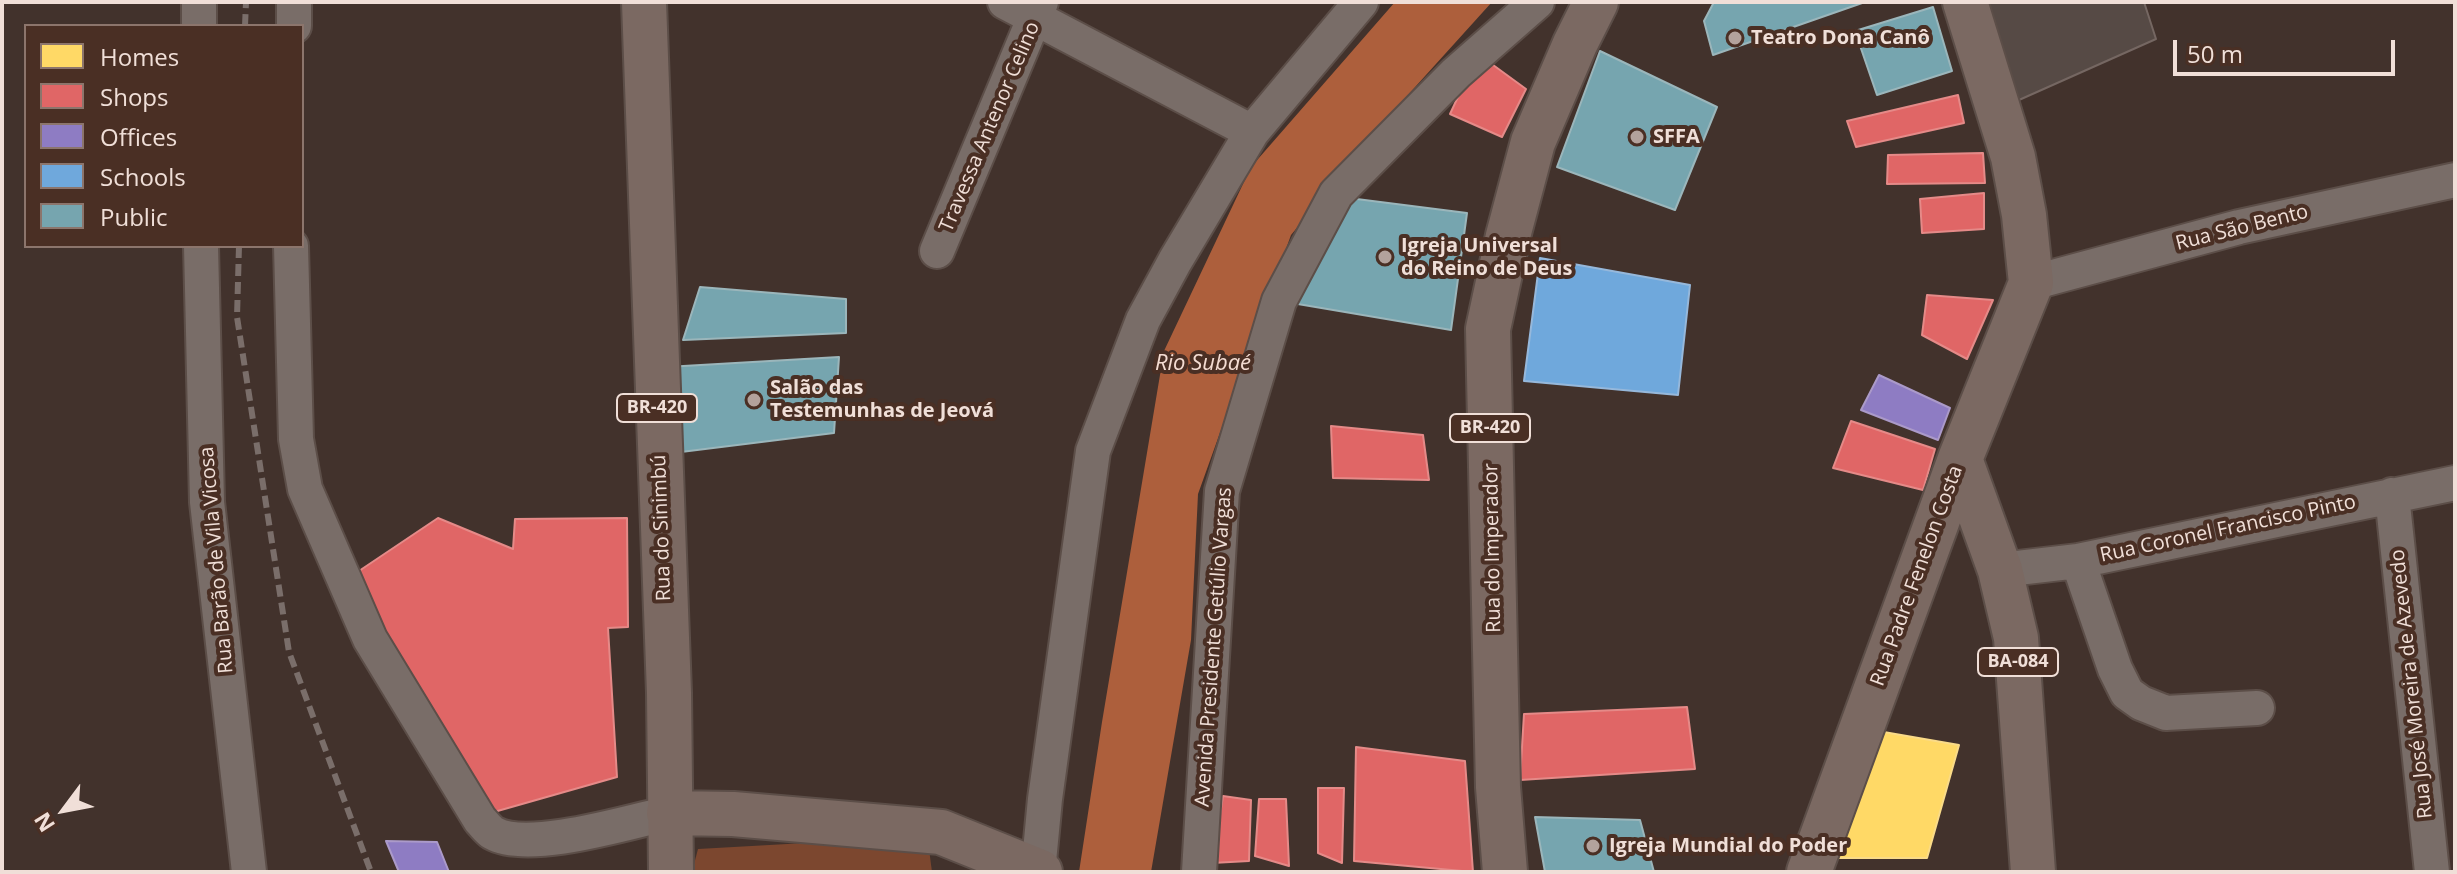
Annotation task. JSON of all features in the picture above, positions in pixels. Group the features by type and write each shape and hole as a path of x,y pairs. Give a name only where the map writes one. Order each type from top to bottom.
{"main road":[{"name":"Rua do Sinimbú","path":"644,2 669,693 669,813"},
{"name":"Rua do Imperador","path":"1505,872 1498,787 1488,329 1533,142 1596,2"},
{"path":"1965,2 2013,157 2024,215 2031,283"},
{"name":"Rua Padre Fenelon Costa","path":"1809,872 1960,459 2031,283"},
{"name":"BA-084","path":"1960,459 2000,570 2016,638 2033,872"},
{"path":"669,813 733,814 1039,872"},
{"name":"BR-420","path":"669,813 671,872"}],"street":[{"path":"199,2 199,24"},
{"path":"294,2 294,24"},
{"path":"1005,2 1038,11 1252,132"},
{"path":"1039,872 1045,799 1093,451 1143,320 1175,261 1252,132 1361,2"},
{"name":"Avenida Presidente Getúlio Vargas","path":"1199,872 1222,491 1279,301 1336,194 1465,64 1537,2"},
{"name":"Travessa Antenor Celino","path":"937,251 1038,11"},
{"name":"Rua São Bento","path":"2031,283 2239,227 2455,180"},
{"name":"Rua Barão de Vila Vicosa","path":"201,248 207,502 249,872"},
{"path":"291,248 296,439 305,489 370,639 480,820 492,833 509,838 544,840 669,813"},
{"name":"Rua Coronel Francisco Pinto","path":"2000,570 2078,561 2455,483"},
{"name":"Rua José Moreira de Azevedo","path":"2392,495 2432,872"},
{"path":"2078,561 2115,669 2127,693 2141,703 2166,713 2257,708"}],"shaded area":[{"path":"823,842 929,849 932,872 696,872 693,868 698,849"}],"water":[{"name":"Rio Subaé","path":"1395,2 1492,2 1388,117 1291,235 1198,494 1191,640 1151,872 1079,872 1164,351 1251,167"}],"building: Homes":[{"path":"1878,731 1959,745 1927,858 1833,858"}],"building: Shops":[{"path":"1478,54 1526,89 1502,137 1450,114"},
{"path":"1958,95 1964,123 1856,147 1847,121"},
{"path":"1983,153 1985,183 1887,184 1888,155"},
{"path":"1984,193 1984,229 1922,233 1920,199"},
{"path":"1927,295 1993,300 1967,359 1922,335"},
{"path":"1851,421 1935,449 1923,490 1833,468"},
{"path":"1331,426 1423,435 1429,480 1333,478"},
{"path":"438,518 513,549 515,519 627,518 628,627 608,628 617,777 494,812 350,577"},
{"path":"1687,707 1695,769 1520,780 1524,714"},
{"path":"1356,747 1465,761 1473,872 1354,861"},
{"path":"1318,788 1344,788 1342,863 1318,853"},
{"path":"1223,796 1251,800 1249,861 1212,863"},
{"path":"1259,799 1286,799 1289,866 1255,856"}],"building: Offices":[{"path":"1879,375 1950,408 1938,440 1861,410"},
{"path":"386,841 437,842 449,872 399,872"}],"building: Schools":[{"path":"1540,258 1690,285 1678,395 1524,381"}],"building: Public":[{"name":"Teatro Dona Canô","path":"1714,2 1865,2 1713,55 1704,21"},
{"path":"1933,7 1952,71 1877,95 1855,31"},
{"name":"SFFA","path":"1600,51 1717,107 1675,210 1557,167"},
{"name":"Igreja Universal do Reino de Deus","path":"1341,197 1467,213 1451,330 1286,302"},
{"path":"700,287 846,299 846,333 683,340"},
{"name":"Salão das Testemunhas de Jeová","path":"839,357 834,433 681,452 666,367"},
{"name":"Igreja Mundial do Poder","path":"1535,817 1640,820 1654,872 1545,872"}],"building: Other":[{"path":"1981,2 2144,2 2156,39 2010,104"}],"railway":[{"path":"245,24 246,2"},
{"path":"239,248 237,317 289,652 371,872"}],"place":[{"name":"Teatro Dona Canô","path":"1735,38"},
{"name":"SFFA","path":"1637,137"},
{"name":"Igreja Universal do Reino de Deus","path":"1385,257"},
{"name":"Salão das Testemunhas de Jeová","path":"754,400"},
{"name":"Igreja Mundial do Poder","path":"1593,846"}]}
